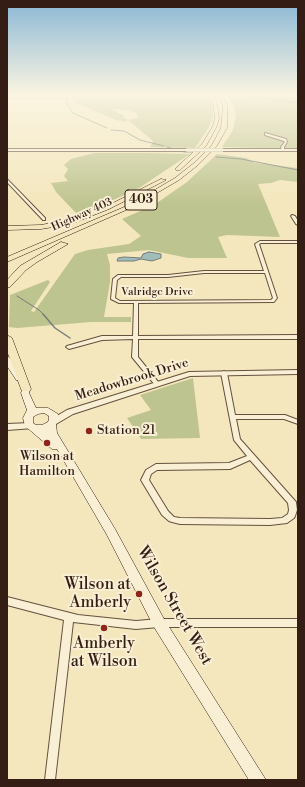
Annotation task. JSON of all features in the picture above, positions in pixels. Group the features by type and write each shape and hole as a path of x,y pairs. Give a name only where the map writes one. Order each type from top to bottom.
{"highway":[{"name":"Highway 403","path":"7,252 112,208 169,175 197,153 212,132"},
{"name":"Highway 403","path":"7,260 131,206 177,179 207,154 220,138 222,132"},
{"path":"7,228 36,228 68,222 107,208 169,175"},
{"path":"7,285 23,268 34,260 133,209 161,192 177,179"},
{"path":"7,338 26,389"}],"main road":[{"path":"7,359 26,389 30,391 47,411"},
{"path":"26,389 25,393 31,405 30,422"},
{"path":"30,422 36,411 47,411"},
{"name":"Wilson Street West","path":"47,411 54,416 52,433 111,532 159,623 258,780"},
{"path":"30,422 43,428 52,423"},
{"name":"Wilson Street West","path":"30,422 61,450"}],"street":[{"path":"266,134 285,140 286,142 282,148 283,150"},
{"path":"7,150 298,150"},
{"path":"7,180 44,219"},
{"path":"298,216 292,216 298,224"},
{"name":"Valridge Drive","path":"266,272 204,272 168,276 116,278 114,300 118,302 272,301 275,298 257,243 298,242"},
{"path":"136,302 136,359 157,384"},
{"path":"69,347 102,338 298,337"},
{"name":"Meadowbrook Drive","path":"52,423 70,412 194,373 298,372"},
{"path":"224,373 237,440 250,457 292,502 293,510 291,516 284,521 180,521 172,519 165,513 145,480 148,472 156,467 230,466 250,457"},
{"name":"Meadowbrook Drive","path":"47,411 70,412"},
{"path":"233,417 285,417 298,422"},
{"path":"7,426 30,422"},
{"path":"7,601 69,617 96,622 136,625 159,623 298,623"},
{"path":"50,780 69,617"}],"green space":[{"path":"142,132 206,132 195,148 150,147 153,141"},
{"path":"232,132 298,132 298,149 222,147"},
{"path":"94,153 190,154 136,190 78,215 56,192 51,183 68,181 64,176 68,169 64,165 71,159"},
{"path":"217,154 246,158 255,163 298,168 298,182 280,180 271,183 258,184 280,237 227,235 218,237 227,258 188,258 149,250 107,254 110,265 110,282 104,317 131,317 131,322 91,322 17,328 9,327 10,295 48,280 50,282 31,311 34,312 75,254 88,250 129,244 141,236 122,219 154,205 187,182"},
{"path":"193,378 200,438 141,439 127,418 151,410 140,395"}],"water":[{"path":"149,252 161,254 161,258 152,261 141,259 134,261 117,261 118,258 124,257 141,258 143,254"}],"waterway":[{"path":"125,132 140,140 164,146"},
{"path":"167,147 184,152 192,152"},
{"path":"216,157 241,159 298,170"},
{"path":"17,296 43,314"},
{"path":"43,314 55,328 70,338"}],"place":[{"name":"Station 21","path":"89,431"},
{"name":"Wilson at Hamilton","path":"47,443"},
{"name":"Wilson at Amberly","path":"139,594"},
{"name":"Amberly at Wilson","path":"104,628"}]}
